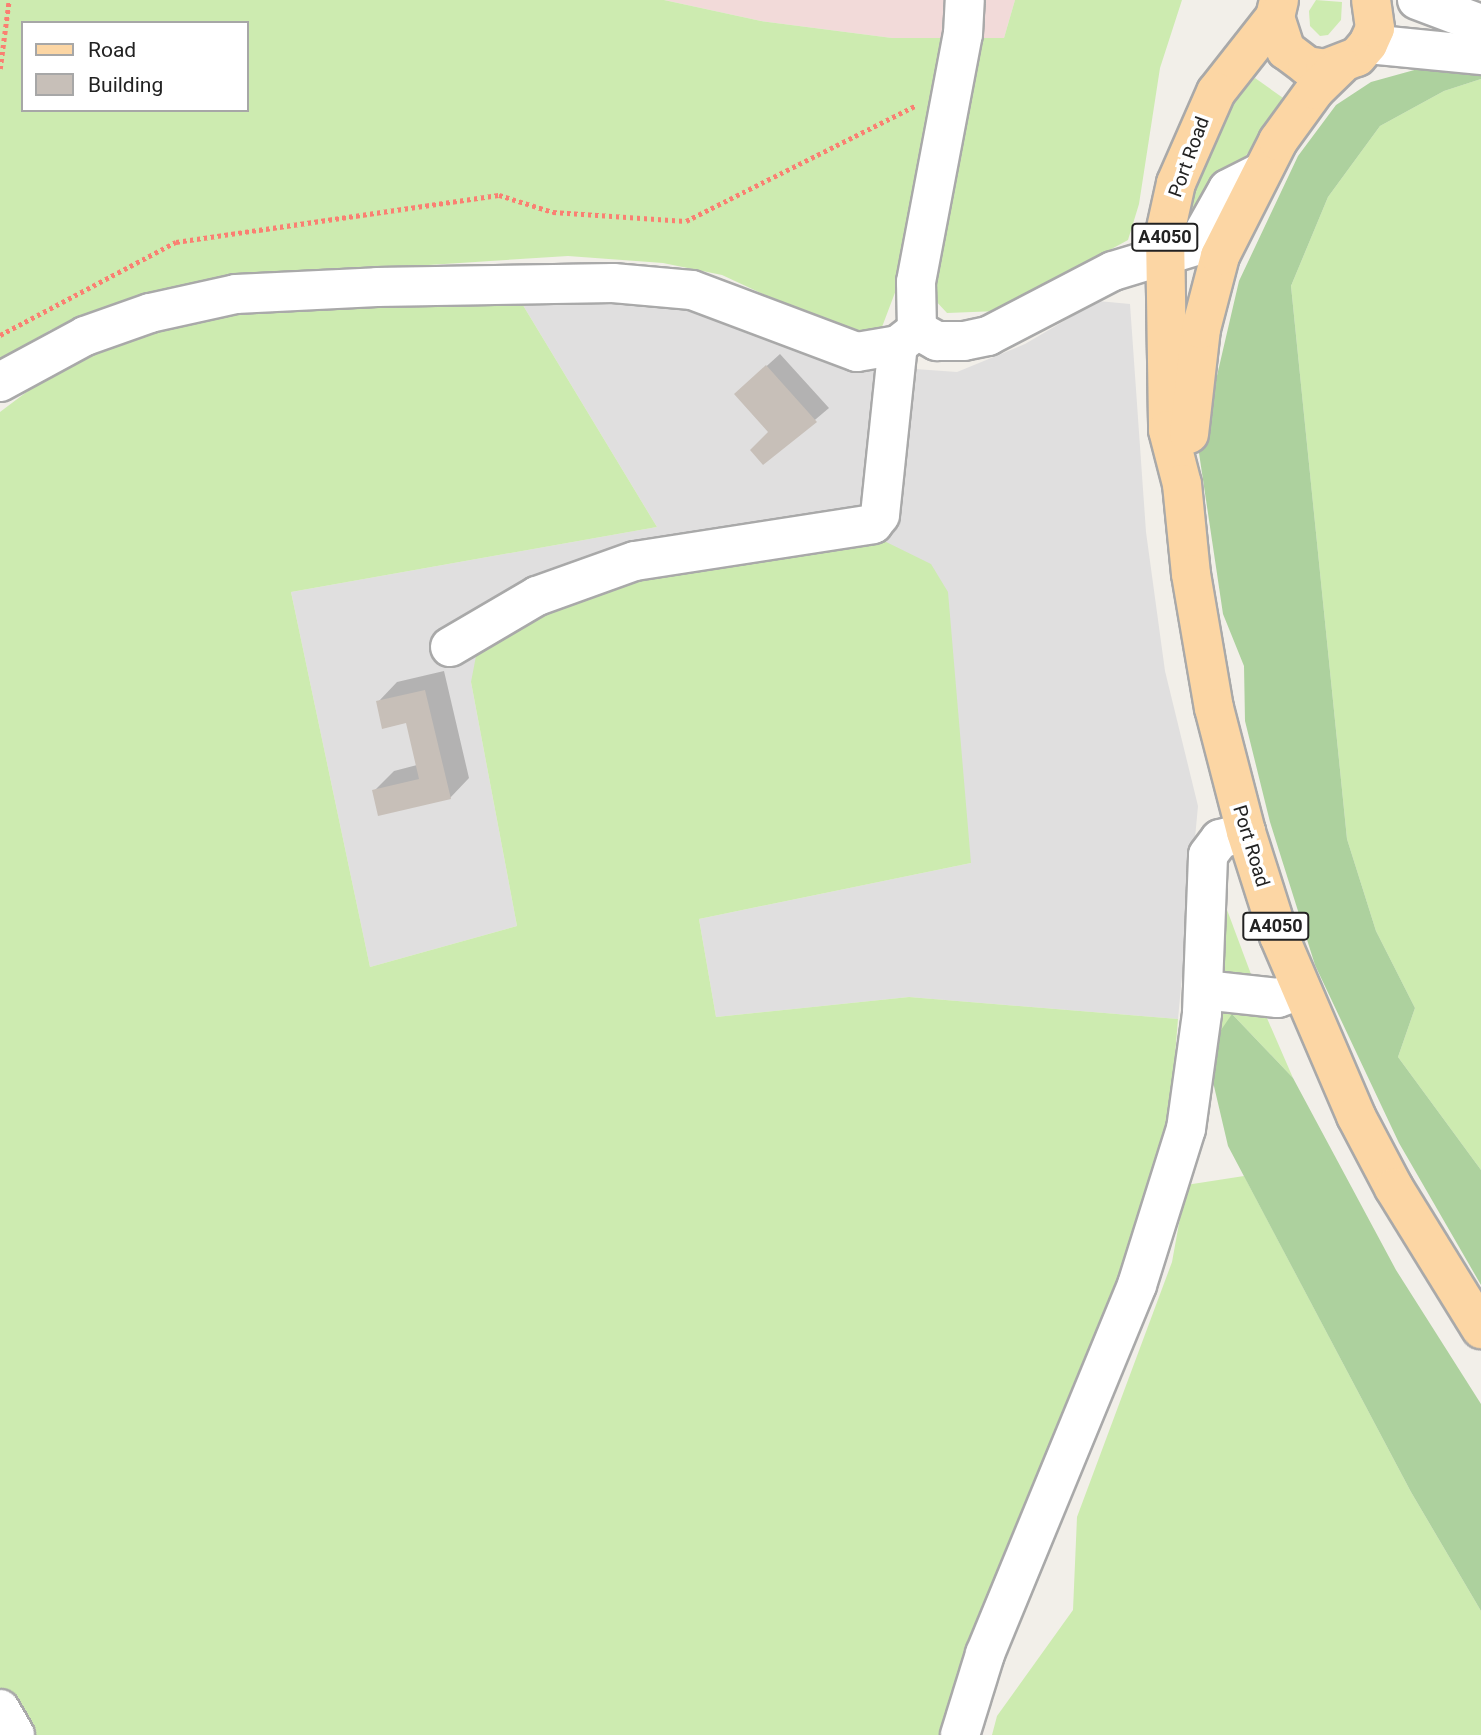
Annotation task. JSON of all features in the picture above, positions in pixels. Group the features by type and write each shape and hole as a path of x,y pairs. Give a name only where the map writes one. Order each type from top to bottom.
{"main road":[{"path":"1277,6 1277,35 1299,62 1325,69 1354,55 1375,28 1371,0"},
{"name":"Port Road","path":"1277,6 1216,92 1190,144 1165,233 1168,430 1182,484 1210,684 1246,832 1300,990 1394,1188 1481,1329"},
{"name":"Port Road","path":"1182,484 1193,376 1210,288 1232,226 1259,173 1300,109 1354,55"}],"street":[{"path":"450,647 537,596 635,561 873,524 880,515 916,282 951,100 965,0"},
{"path":"1417,0 1481,24"},
{"path":"1354,55 1481,55"},
{"path":"0,382 85,336 150,313 236,294 377,287 613,283 692,290 857,352 908,338 937,341 988,336 1113,271 1196,246 1228,189 1259,173"},
{"path":"960,1735 985,1654 1137,1285 1186,1129 1204,990 1208,855 1220,839 1246,832"},
{"path":"1204,990 1278,998 1300,990"},
{"path":"0,1709 15,1735"}],"path":[{"path":"0,69 9,0"},
{"path":"0,335 176,242 499,195 553,212 686,221 908,107 951,100"}],"shaded area":[{"path":"664,0 1015,0 1004,38 892,38 761,21"},
{"path":"518,297 679,298 873,366 957,372 1025,344 1098,301 1130,304 1146,532 1165,671 1198,806 1178,1019 909,997 716,1017 699,919 971,863 471,682 517,926 370,967 291,592 657,527"}],"green space":[{"path":"0,0 664,0 761,21 892,38 953,38 899,282 882,327 860,339 722,275 663,263 568,256 227,278 125,304 50,330 0,364"},
{"path":"1015,0 1182,0 1160,68 1139,204 1128,240 998,311 947,313 934,299 940,217 977,38 1004,38"},
{"path":"1316,0 1342,2 1341,20 1328,35 1320,36 1310,26 1309,11"},
{"path":"1436,64 1481,70 1481,79 1444,91 1380,126 1328,197 1291,286 1347,839 1376,931 1415,1008 1398,1057 1481,1170 1481,1285 1399,1143 1315,965 1270,822 1245,721 1244,666 1223,614 1199,453 1239,281 1298,156 1336,105 1371,82"},
{"path":"1255,78 1286,100 1193,229 1181,226 1227,110"},
{"path":"1481,79 1481,1170 1398,1057 1415,1008 1376,931 1347,839 1291,286 1328,197 1380,126 1444,91"},
{"path":"518,297 657,527 291,592 370,967 517,926 471,682 476,656 501,630 659,570 874,536 931,564 948,592 971,863 699,919 716,1017 909,997 1178,1019 1167,1153 946,1735 0,1735 0,412 69,360 150,322 247,305"},
{"path":"1220,891 1255,985 1226,980 1216,960"},
{"path":"1263,1009 1293,1078 1233,1015 1206,1052 1213,1011"},
{"path":"1232,1014 1293,1078 1396,1270 1481,1404 1481,1611 1411,1492 1228,1146 1206,1052"},
{"path":"1244,1176 1411,1492 1481,1611 1481,1735 992,1735 997,1716 1073,1610 1077,1517 1172,1262 1186,1185"}],"building":[{"path":"766,365 817,422 763,465 750,450 768,432 734,394"},
{"path":"425,690 451,799 378,816 372,790 419,779 406,723 382,729 376,701"}]}
